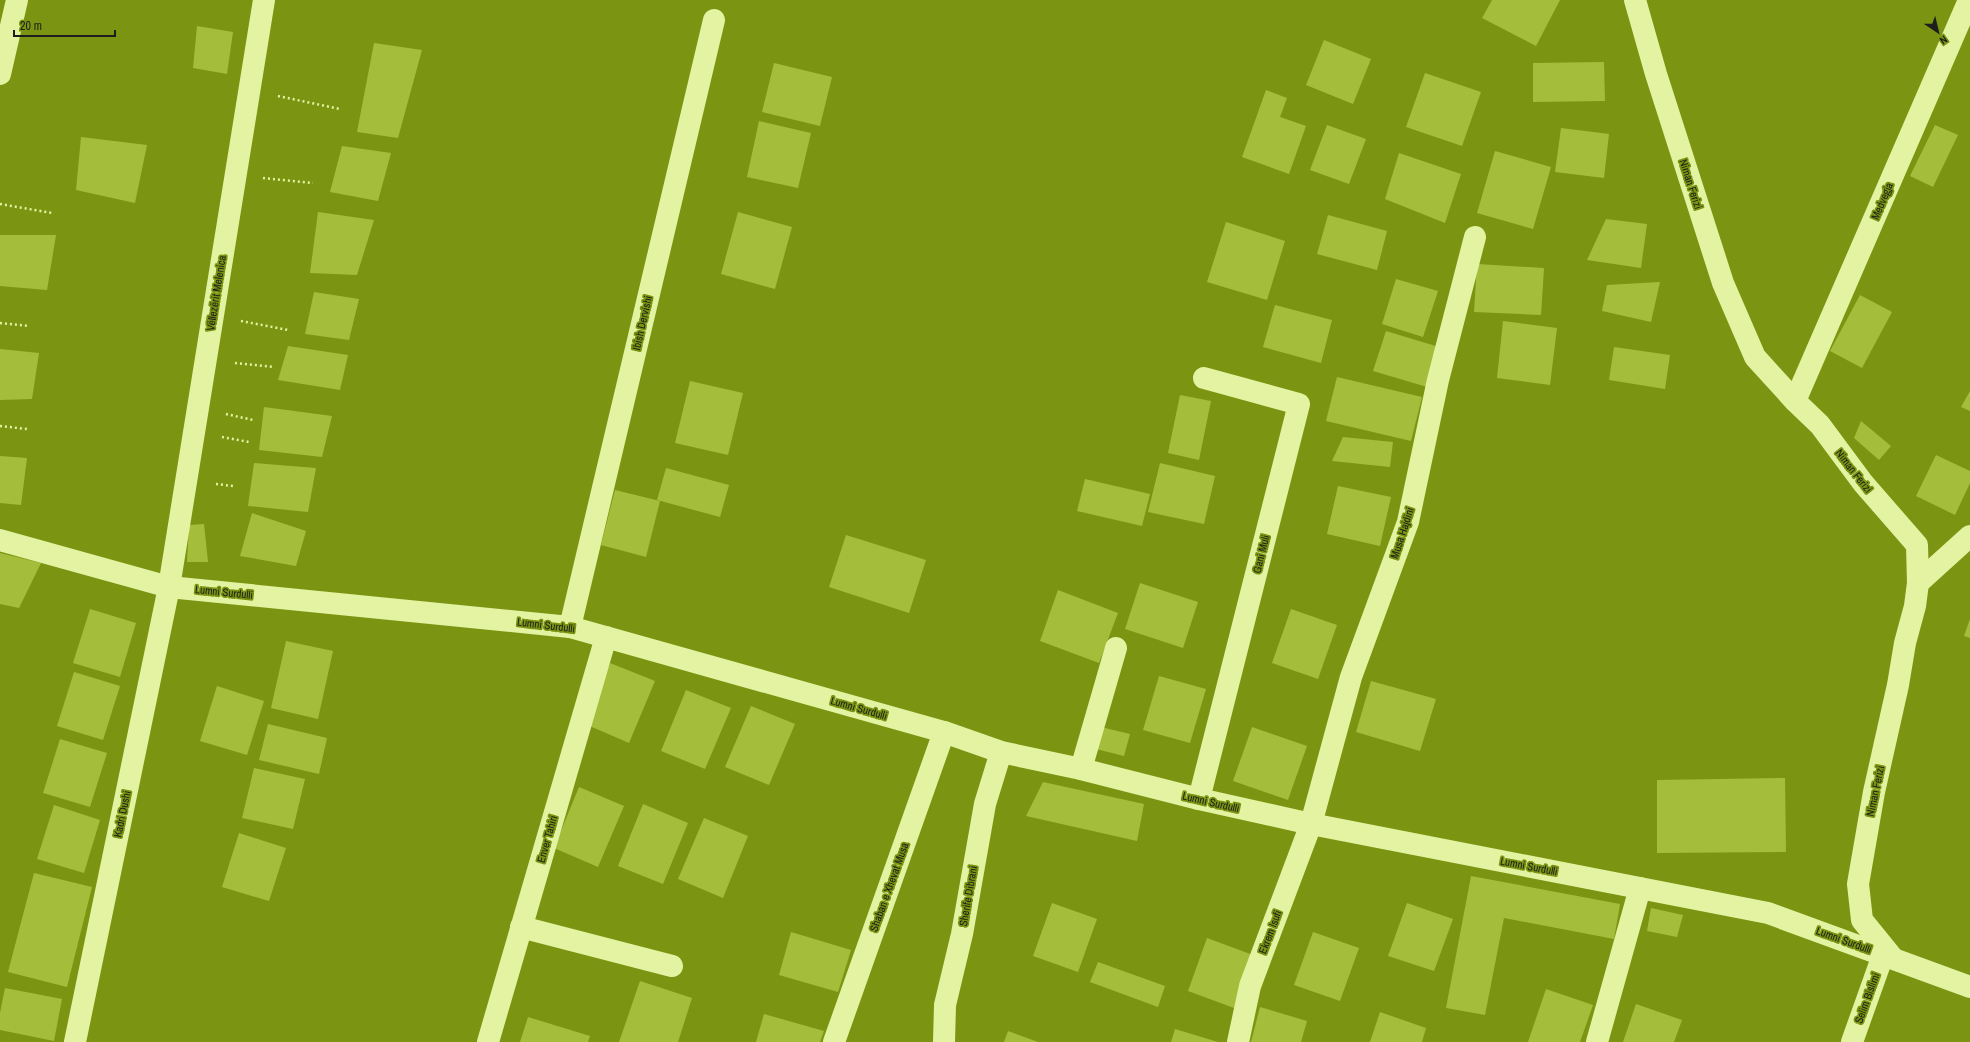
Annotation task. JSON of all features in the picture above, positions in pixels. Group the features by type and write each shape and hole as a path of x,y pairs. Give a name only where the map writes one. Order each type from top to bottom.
{"street":[{"path":"0,74 17,0"},
{"name":"Vëllezërit Melenica","path":"168,587 264,0"},
{"name":"Niman Ferizi","path":"1635,0 1656,74 1723,283 1755,357 1820,426 1863,483 1917,545 1918,583 1915,606 1905,643 1898,685 1874,792 1858,884 1862,920 1888,956"},
{"name":"Medvegja","path":"1795,401 1969,0"},
{"name":"Ibish Dervishi","path":"570,627 714,20"},
{"name":"Musa Hajdini","path":"1311,824 1352,677 1408,522 1438,380 1475,237"},
{"name":"Gani Muli","path":"1199,799 1299,404 1204,378"},
{"path":"1918,583 1970,536"},
{"name":"Lumni Surdulli","path":"0,540 168,587 570,627 944,732 1001,752 1080,769 1199,799 1311,824 1768,913 1970,987"},
{"name":"Kadri Dushi","path":"75,1042 168,587"},
{"name":"Enver Tahiri","path":"488,1042 606,637"},
{"path":"1080,769 1116,648"},
{"name":"Shaban e Xhevat Musa","path":"834,1042 944,732"},
{"name":"Sherife Dibrani","path":"944,1042 945,1005 962,934 985,804 1001,752"},
{"name":"Ekrem Isufi","path":"1238,1042 1250,986 1311,824"},
{"path":"1597,1042 1640,888"},
{"path":"521,927 672,966"},
{"name":"Selim Bislimi","path":"1852,1042 1888,956"}],"path":[{"path":"249,91 340,109"},
{"path":"235,176 313,183"},
{"path":"0,204 52,213"},
{"path":"212,316 288,330"},
{"path":"0,322 29,326"},
{"path":"205,359 274,367"},
{"path":"0,426 27,429"}],"building":[{"path":"1492,0 1560,0 1536,46 1482,18"},
{"path":"197,26 233,32 227,74 193,68"},
{"path":"1324,40 1371,59 1353,104 1306,85"},
{"path":"374,43 422,50 398,138 357,132"},
{"path":"1604,62 1605,101 1533,102 1533,63"},
{"path":"774,63 832,77 820,126 762,112"},
{"path":"1425,73 1481,92 1462,146 1406,127"},
{"path":"1266,90 1287,98 1280,117 1306,126 1289,174 1242,157"},
{"path":"759,121 811,133 798,188 747,177"},
{"path":"1327,125 1366,139 1349,184 1310,170"},
{"path":"1935,125 1958,135 1933,187 1910,176"},
{"path":"1561,128 1609,134 1604,178 1555,172"},
{"path":"81,137 147,145 135,203 76,190"},
{"path":"342,146 391,153 378,201 330,192"},
{"path":"1495,151 1551,167 1533,229 1477,213"},
{"path":"1399,153 1461,174 1445,223 1385,199"},
{"path":"318,212 374,220 357,275 310,273"},
{"path":"738,212 792,227 775,289 721,274"},
{"path":"1328,215 1387,231 1377,270 1317,254"},
{"path":"1606,219 1647,224 1641,268 1587,260"},
{"path":"1226,222 1285,241 1267,300 1207,282"},
{"path":"0,235 56,235 47,290 0,286"},
{"path":"1477,264 1544,268 1541,315 1474,312"},
{"path":"1396,279 1438,291 1423,337 1382,324"},
{"path":"1660,282 1651,322 1602,311 1607,285"},
{"path":"314,292 359,299 349,340 305,334"},
{"path":"1860,295 1892,312 1862,368 1830,351"},
{"path":"1275,305 1332,320 1321,363 1263,347"},
{"path":"1503,321 1557,328 1550,385 1497,378"},
{"path":"1386,331 1439,347 1427,387 1373,371"},
{"path":"288,346 348,355 340,390 278,380"},
{"path":"1614,347 1670,355 1665,389 1609,380"},
{"path":"0,349 39,353 32,399 0,400"},
{"path":"1337,377 1422,397 1411,441 1326,421"},
{"path":"690,381 743,393 728,455 675,443"},
{"path":"1970,391 1970,411 1961,407"},
{"path":"1180,395 1211,401 1199,460 1168,453"},
{"path":"264,407 332,416 322,457 259,450"},
{"path":"1861,421 1891,446 1879,460 1854,438"},
{"path":"1343,437 1393,442 1390,467 1332,461"},
{"path":"1936,455 1970,471 1970,483 1955,515 1916,496"},
{"path":"0,456 27,458 21,505 0,503"},
{"path":"254,463 316,468 308,512 248,506"},
{"path":"1160,463 1215,476 1204,524 1148,512"},
{"path":"666,468 729,485 720,517 657,500"},
{"path":"1085,479 1150,494 1142,526 1077,511"},
{"path":"1338,486 1391,497 1380,546 1327,534"},
{"path":"615,490 660,501 646,557 601,545"},
{"path":"252,513 306,531 296,566 240,556"},
{"path":"204,524 208,562 187,562 189,525"},
{"path":"846,535 926,560 909,613 829,587"},
{"path":"0,553 41,563 19,608 0,604"},
{"path":"1140,583 1198,602 1183,648 1125,629"},
{"path":"1058,590 1118,613 1099,663 1040,641"},
{"path":"90,609 136,623 120,677 73,663"},
{"path":"1291,609 1337,625 1318,679 1272,663"},
{"path":"1970,619 1970,638 1964,636"},
{"path":"286,641 333,651 318,719 271,708"},
{"path":"610,663 655,681 629,743 585,724"},
{"path":"74,672 120,686 103,740 57,726"},
{"path":"1159,676 1206,689 1190,743 1143,730"},
{"path":"1371,681 1436,699 1420,751 1356,732"},
{"path":"217,686 264,701 247,755 200,741"},
{"path":"686,690 731,708 705,769 661,751"},
{"path":"751,706 795,724 769,785 725,767"},
{"path":"268,724 327,738 319,774 259,760"},
{"path":"1101,727 1130,734 1124,756 1096,749"},
{"path":"1252,727 1307,746 1288,800 1233,781"},
{"path":"60,739 107,753 90,807 43,793"},
{"path":"254,768 305,779 293,829 242,818"},
{"path":"1785,778 1786,852 1657,853 1657,780"},
{"path":"1043,782 1144,804 1137,841 1026,816"},
{"path":"579,787 624,806 598,867 554,848"},
{"path":"643,804 688,823 663,884 618,866"},
{"path":"54,805 100,820 84,873 37,859"},
{"path":"704,818 748,836 723,898 678,879"},
{"path":"239,833 286,848 269,901 222,887"},
{"path":"34,873 92,887 67,987 8,972"},
{"path":"1471,876 1620,904 1614,939 1504,918 1485,1015 1446,1008"},
{"path":"1052,903 1097,919 1078,972 1033,956"},
{"path":"1407,903 1453,919 1434,971 1388,956"},
{"path":"1651,908 1683,915 1677,937 1647,931"},
{"path":"791,932 851,950 838,992 779,975"},
{"path":"1313,932 1359,948 1340,1001 1294,985"},
{"path":"1207,938 1253,955 1234,1008 1188,991"},
{"path":"1098,962 1165,986 1158,1007 1090,982"},
{"path":"640,981 692,998 678,1042 619,1042"},
{"path":"5,988 62,999 54,1041 0,1030 0,1013"},
{"path":"1546,989 1593,1005 1580,1042 1528,1042"},
{"path":"1636,1004 1682,1020 1674,1042 1623,1042"},
{"path":"1260,1007 1307,1021 1301,1042 1251,1042"},
{"path":"1380,1012 1426,1028 1422,1042 1370,1042"},
{"path":"764,1014 824,1031 820,1042 756,1042"},
{"path":"528,1017 590,1036 588,1042 520,1042"},
{"path":"1175,1029 1218,1042 1171,1042"},
{"path":"1008,1031 1038,1042 1004,1042"}]}
